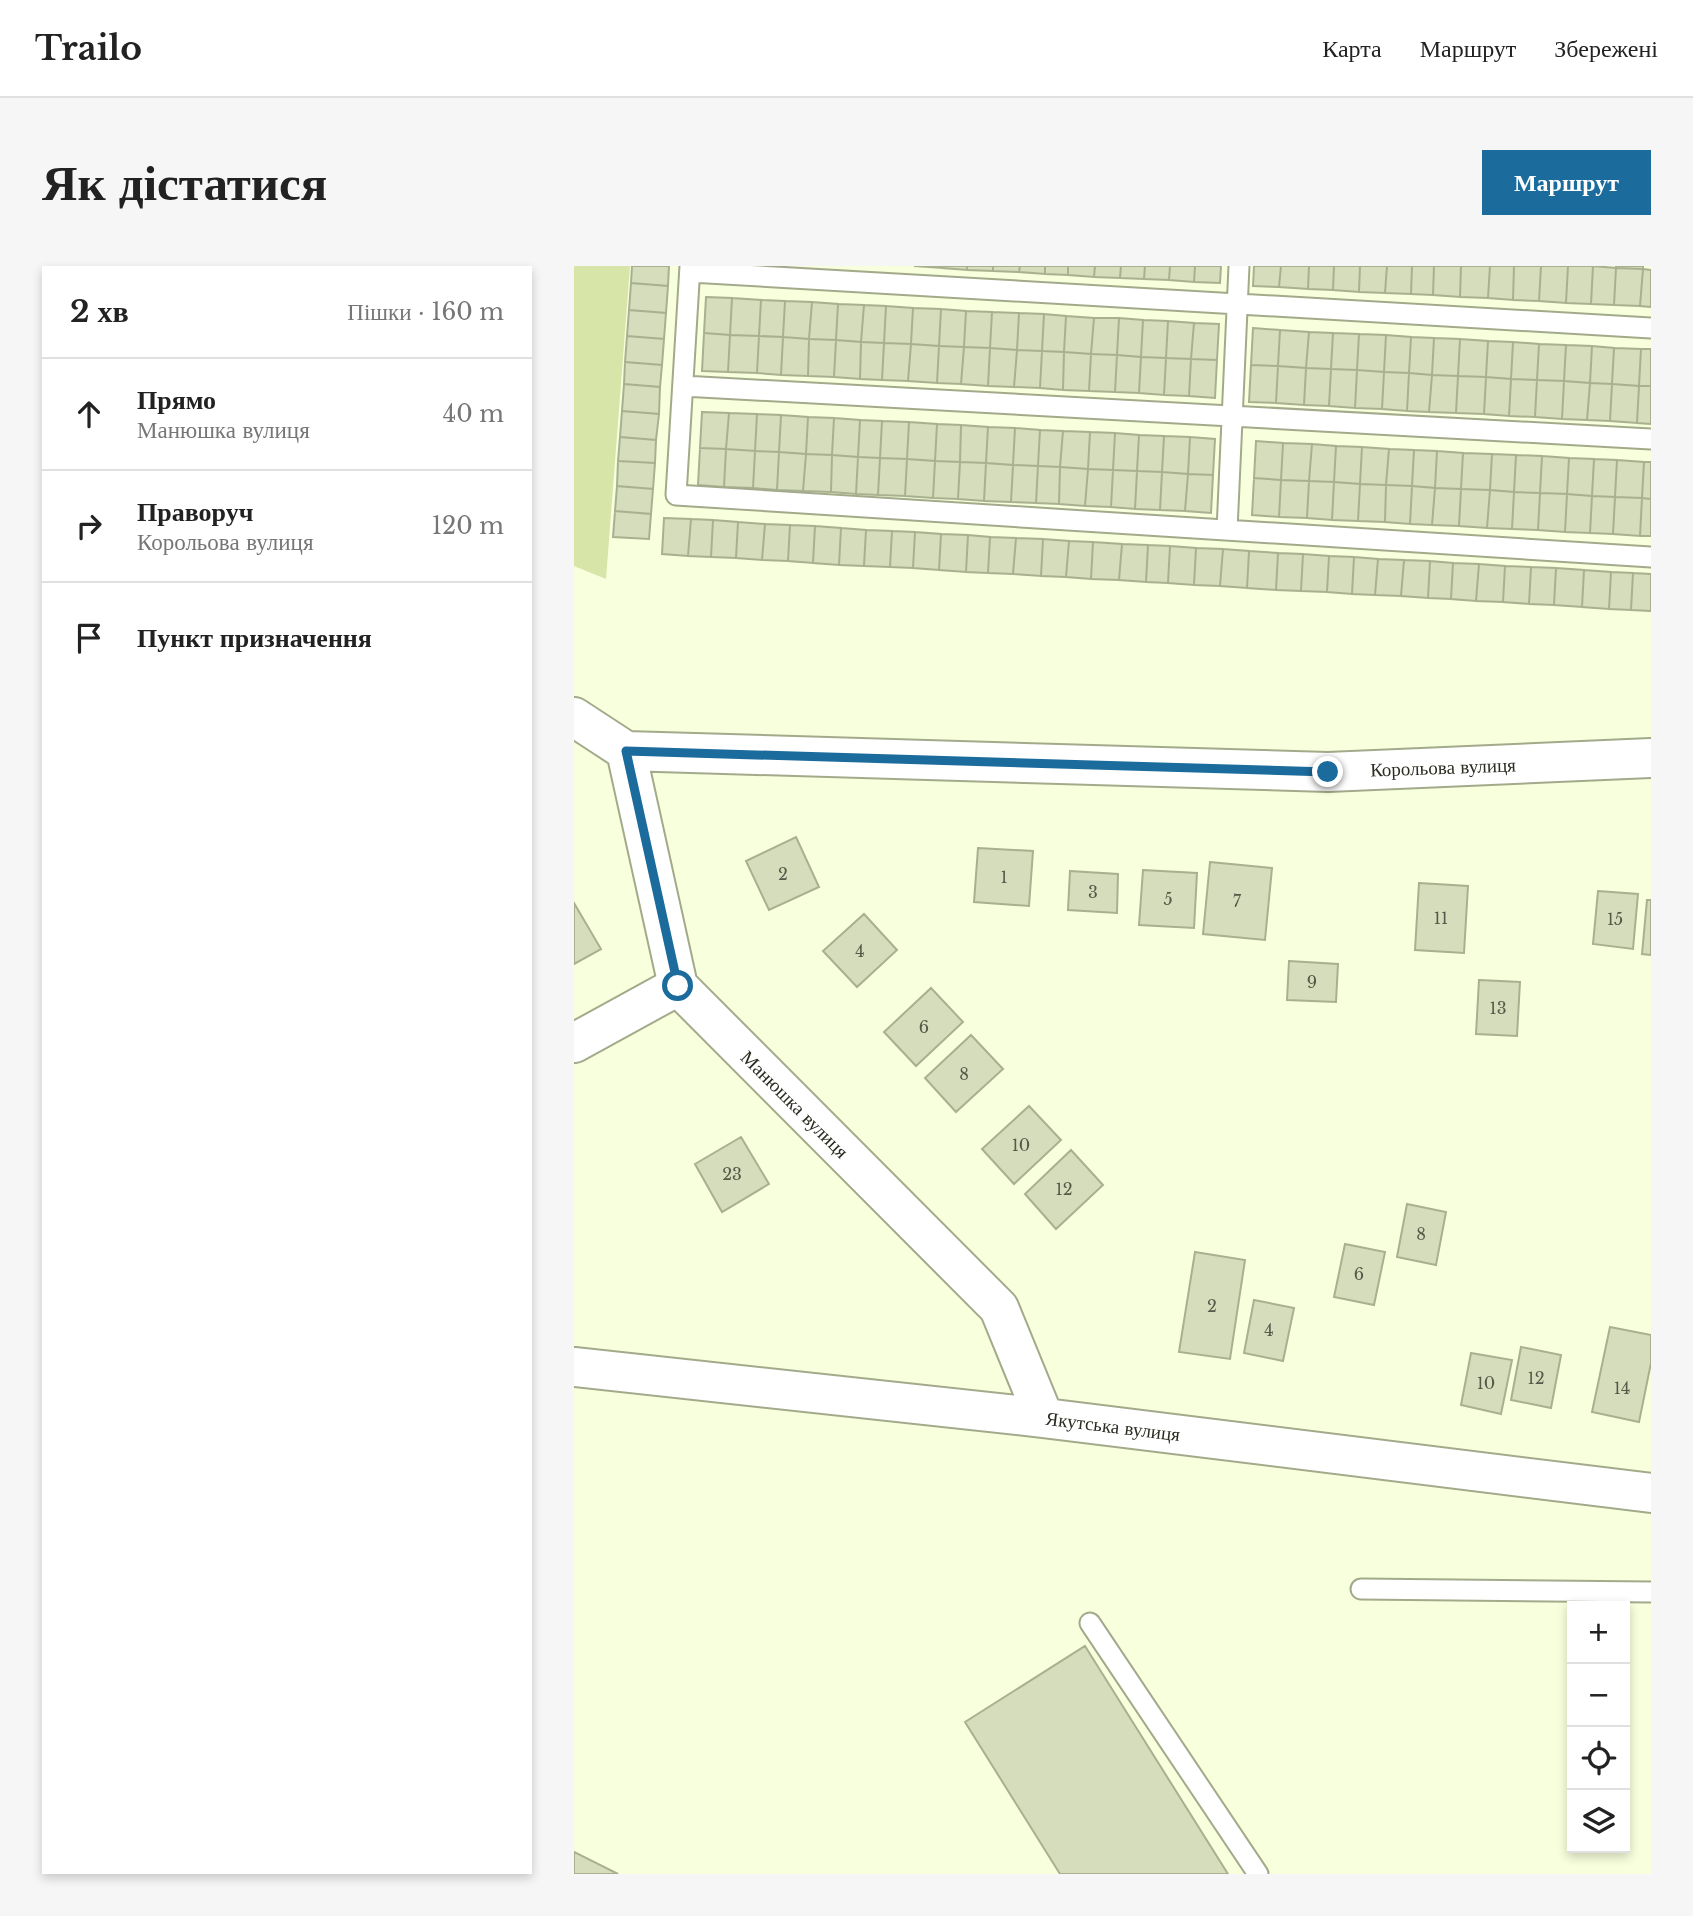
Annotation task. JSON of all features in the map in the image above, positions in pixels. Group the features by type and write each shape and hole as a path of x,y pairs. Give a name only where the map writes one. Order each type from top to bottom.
{"street":[{"path":"574,717 626,751 678,986 574,1043"},
{"name":"Корольова вулиця","path":"626,751 1328,772 1651,758"},
{"name":"Манюшка вулиця","path":"678,986 999,1308 1044,1418"},
{"name":"Якутська вулиця","path":"574,1367 1044,1418 1651,1493"}],"lane":[{"path":"1227,530 1239,266"},
{"path":"1651,328 690,269 676,495 1651,557"},
{"path":"683,386 1651,439"},
{"path":"1361,1589 1651,1591"},
{"path":"1090,1623 1258,1874"}],"green space":[{"path":"574,266 630,266 606,579 574,566"}],"building":[{"path":"632,266 669,266 668,286 631,283"},
{"path":"967,266 967,270 942,268"},
{"path":"967,266 993,266 993,271 967,270"},
{"path":"993,266 1020,266 1019,272 993,271"},
{"path":"1020,266 1045,266 1045,274 1019,272"},
{"path":"1045,266 1068,266 1068,275 1045,274"},
{"path":"1068,266 1095,266 1094,277 1068,275"},
{"path":"1095,266 1121,266 1120,278 1094,277"},
{"path":"1121,266 1145,266 1144,279 1120,278"},
{"path":"1145,266 1170,266 1169,280 1144,279"},
{"path":"1170,266 1195,266 1194,282 1169,280"},
{"path":"1195,266 1221,266 1220,283 1194,282"},
{"path":"1254,266 1281,266 1279,287 1253,286"},
{"path":"1281,266 1309,266 1308,289 1279,287"},
{"path":"1309,266 1334,266 1333,290 1308,289"},
{"path":"1334,266 1360,266 1359,292 1333,290"},
{"path":"1360,266 1387,266 1385,293 1359,292"},
{"path":"1387,266 1412,266 1411,294 1385,293"},
{"path":"1412,266 1434,266 1433,295 1411,294"},
{"path":"1434,266 1461,266 1460,297 1433,295"},
{"path":"1461,266 1490,266 1488,298 1460,297"},
{"path":"1490,266 1514,266 1513,300 1488,298"},
{"path":"1514,266 1541,266 1539,301 1513,300"},
{"path":"1541,266 1568,266 1566,303 1539,301"},
{"path":"1568,266 1593,266 1591,304 1566,303"},
{"path":"1593,266 1616,268 1614,305 1591,304"},
{"path":"1643,266 1643,269 1616,268"},
{"path":"1616,268 1643,269 1640,306 1614,305"},
{"path":"1643,269 1651,270 1651,307 1640,306"},
{"path":"631,283 668,286 666,313 629,310"},
{"path":"706,297 732,298 730,335 704,333"},
{"path":"732,298 761,300 759,336 730,335"},
{"path":"761,300 785,301 783,337 759,336"},
{"path":"785,301 812,302 809,339 783,337"},
{"path":"812,302 838,304 836,340 809,339"},
{"path":"838,304 864,305 861,342 836,340"},
{"path":"864,305 886,306 884,343 861,342"},
{"path":"886,306 913,308 911,344 884,343"},
{"path":"913,308 941,309 939,346 911,344"},
{"path":"941,309 966,311 964,347 939,346"},
{"path":"629,310 666,313 664,339 627,336"},
{"path":"966,311 992,312 990,348 964,347"},
{"path":"992,312 1019,313 1017,350 990,348"},
{"path":"1019,313 1044,314 1042,351 1017,350"},
{"path":"1044,314 1066,316 1064,352 1042,351"},
{"path":"1066,316 1094,318 1091,354 1064,352"},
{"path":"1094,318 1119,318 1117,355 1091,354"},
{"path":"1119,318 1143,320 1141,357 1117,355"},
{"path":"1143,320 1168,321 1166,358 1141,357"},
{"path":"1168,321 1194,323 1191,359 1166,358"},
{"path":"1194,323 1219,324 1217,360 1191,359"},
{"path":"1253,328 1280,330 1278,366 1251,365"},
{"path":"1280,330 1309,332 1306,368 1278,366"},
{"path":"1309,332 1333,333 1331,369 1306,368"},
{"path":"704,333 730,335 728,372 702,371"},
{"path":"1333,333 1359,334 1357,370 1331,369"},
{"path":"1359,334 1386,335 1384,372 1357,370"},
{"path":"730,335 759,336 757,373 728,372"},
{"path":"1386,335 1411,337 1409,373 1384,372"},
{"path":"627,336 664,339 662,365 625,362"},
{"path":"759,336 783,337 781,375 757,373"},
{"path":"783,337 809,339 808,376 781,375"},
{"path":"1411,337 1434,338 1432,375 1409,373"},
{"path":"1434,338 1460,339 1458,376 1432,375"},
{"path":"809,339 836,340 834,377 808,376"},
{"path":"1460,339 1488,341 1486,377 1458,376"},
{"path":"836,340 861,342 860,379 834,377"},
{"path":"1488,341 1513,342 1511,379 1486,377"},
{"path":"861,342 884,343 882,380 860,379"},
{"path":"1513,342 1539,344 1537,380 1511,379"},
{"path":"884,343 911,344 908,381 882,380"},
{"path":"911,344 939,346 937,383 908,381"},
{"path":"1539,344 1566,345 1564,381 1537,380"},
{"path":"1566,345 1592,346 1590,383 1564,381"},
{"path":"939,346 964,347 961,384 937,383"},
{"path":"1592,346 1614,348 1612,384 1590,383"},
{"path":"964,347 990,348 988,386 961,384"},
{"path":"990,348 1017,350 1014,387 988,386"},
{"path":"1614,348 1641,349 1639,386 1612,384"},
{"path":"1641,349 1651,349 1651,386 1639,386"},
{"path":"1017,350 1042,351 1040,388 1014,387"},
{"path":"1042,351 1064,352 1063,390 1040,388"},
{"path":"1064,352 1091,354 1089,391 1063,390"},
{"path":"1091,354 1117,355 1115,392 1089,391"},
{"path":"1117,355 1141,357 1139,393 1115,392"},
{"path":"1141,357 1166,358 1164,395 1139,393"},
{"path":"1166,358 1191,359 1189,396 1164,395"},
{"path":"1191,359 1217,360 1215,398 1189,396"},
{"path":"625,362 662,365 660,387 624,384"},
{"path":"1251,365 1278,366 1276,403 1249,402"},
{"path":"1278,366 1306,368 1304,405 1276,403"},
{"path":"1306,368 1331,369 1329,406 1304,405"},
{"path":"1331,369 1357,370 1355,408 1329,406"},
{"path":"1357,370 1384,372 1382,409 1355,408"},
{"path":"1384,372 1409,373 1407,411 1382,409"},
{"path":"1409,373 1432,375 1429,412 1407,411"},
{"path":"1432,375 1458,376 1456,413 1429,412"},
{"path":"1458,376 1486,377 1484,414 1456,413"},
{"path":"1486,377 1511,379 1509,416 1484,414"},
{"path":"1511,379 1537,380 1535,417 1509,416"},
{"path":"1537,380 1564,381 1562,419 1535,417"},
{"path":"1564,381 1590,383 1587,420 1562,419"},
{"path":"1590,383 1612,384 1610,421 1587,420"},
{"path":"624,384 660,387 659,414 622,411"},
{"path":"1612,384 1639,386 1637,423 1610,421"},
{"path":"1639,386 1651,386 1651,424 1637,423"},
{"path":"622,411 659,414 656,440 620,437"},
{"path":"702,412 729,413 726,449 700,448"},
{"path":"729,413 757,414 755,451 726,449"},
{"path":"757,414 781,415 779,452 755,451"},
{"path":"781,415 808,417 806,454 779,452"},
{"path":"808,417 834,418 832,455 806,454"},
{"path":"834,418 860,420 858,457 832,455"},
{"path":"860,420 882,421 880,458 858,457"},
{"path":"882,421 909,422 907,459 880,458"},
{"path":"909,422 937,424 935,461 907,459"},
{"path":"937,424 961,425 960,462 935,461"},
{"path":"961,425 988,427 986,463 960,462"},
{"path":"988,427 1015,428 1013,465 986,463"},
{"path":"1015,428 1040,430 1038,466 1013,465"},
{"path":"1040,430 1063,431 1060,467 1038,466"},
{"path":"1063,431 1090,432 1088,469 1060,467"},
{"path":"1090,432 1115,433 1113,470 1088,469"},
{"path":"1115,433 1139,435 1137,471 1113,470"},
{"path":"1139,435 1164,436 1162,472 1137,471"},
{"path":"1164,436 1190,437 1188,474 1162,472"},
{"path":"620,437 656,440 655,463 618,461"},
{"path":"1190,437 1215,439 1213,475 1188,474"},
{"path":"1256,441 1283,443 1281,480 1254,478"},
{"path":"1283,443 1312,444 1309,481 1281,480"},
{"path":"1312,444 1336,446 1334,482 1309,481"},
{"path":"1336,446 1362,447 1360,484 1334,482"},
{"path":"1362,447 1389,449 1386,485 1360,484"},
{"path":"700,448 726,449 724,487 698,485"},
{"path":"726,449 755,451 753,488 724,487"},
{"path":"1389,449 1414,450 1412,486 1386,485"},
{"path":"1414,450 1437,451 1435,488 1412,486"},
{"path":"755,451 779,452 777,490 753,488"},
{"path":"1437,451 1463,453 1461,489 1435,488"},
{"path":"779,452 806,454 803,491 777,490"},
{"path":"1463,453 1492,454 1490,490 1461,489"},
{"path":"806,454 832,455 831,492 803,491"},
{"path":"1492,454 1516,455 1514,492 1490,490"},
{"path":"832,455 858,457 856,494 831,492"},
{"path":"1516,455 1542,456 1540,493 1514,492"},
{"path":"1542,456 1569,458 1567,494 1540,493"},
{"path":"858,457 880,458 878,495 856,494"},
{"path":"880,458 907,459 905,496 878,495"},
{"path":"1569,458 1594,459 1592,496 1567,494"},
{"path":"907,459 935,461 933,498 905,496"},
{"path":"1594,459 1617,460 1615,497 1592,496"},
{"path":"1617,460 1644,462 1642,498 1615,497"},
{"path":"618,461 655,463 653,489 617,486"},
{"path":"935,461 960,462 958,499 933,498"},
{"path":"960,462 986,463 984,501 958,499"},
{"path":"1644,462 1651,462 1651,499 1642,498"},
{"path":"986,463 1013,465 1011,502 984,501"},
{"path":"1013,465 1038,466 1036,503 1011,502"},
{"path":"1038,466 1060,467 1059,504 1036,503"},
{"path":"1060,467 1088,469 1085,506 1059,504"},
{"path":"1088,469 1113,470 1111,507 1085,506"},
{"path":"1113,470 1137,471 1135,509 1111,507"},
{"path":"1137,471 1162,472 1160,510 1135,509"},
{"path":"1162,472 1188,474 1185,511 1160,510"},
{"path":"1188,474 1213,475 1211,513 1185,511"},
{"path":"1254,478 1281,480 1279,517 1252,515"},
{"path":"1281,480 1309,481 1307,518 1279,517"},
{"path":"1309,481 1334,482 1332,520 1307,518"},
{"path":"1334,482 1360,484 1358,521 1332,520"},
{"path":"1360,484 1386,485 1385,522 1358,521"},
{"path":"1386,485 1412,486 1410,524 1385,522"},
{"path":"617,486 653,489 651,514 615,511"},
{"path":"1412,486 1435,488 1432,525 1410,524"},
{"path":"1435,488 1461,489 1459,526 1432,525"},
{"path":"1461,489 1490,490 1487,528 1459,526"},
{"path":"1490,490 1514,492 1512,529 1487,528"},
{"path":"1514,492 1540,493 1538,530 1512,529"},
{"path":"1540,493 1567,494 1565,532 1538,530"},
{"path":"1567,494 1592,496 1590,533 1565,532"},
{"path":"1592,496 1615,497 1613,534 1590,533"},
{"path":"1615,497 1642,498 1640,536 1613,534"},
{"path":"1642,498 1651,499 1651,536 1640,536"},
{"path":"615,511 651,514 649,539 613,537"},
{"path":"664,518 691,519 688,556 662,554"},
{"path":"691,519 713,520 711,557 688,556"},
{"path":"713,520 738,522 736,558 711,557"},
{"path":"738,522 765,524 762,560 736,558"},
{"path":"765,524 790,525 788,561 762,560"},
{"path":"790,525 815,526 813,563 788,561"},
{"path":"815,526 841,528 839,565 813,563"},
{"path":"841,528 866,530 864,566 839,565"},
{"path":"866,530 892,531 890,567 864,566"},
{"path":"892,531 915,532 913,568 890,567"},
{"path":"915,532 941,534 939,570 913,568"},
{"path":"941,534 968,535 966,572 939,570"},
{"path":"968,535 990,537 988,573 966,572"},
{"path":"990,537 1016,538 1013,574 988,573"},
{"path":"1016,538 1043,539 1041,576 1013,574"},
{"path":"1043,539 1069,541 1066,577 1041,576"},
{"path":"1069,541 1093,542 1091,579 1066,577"},
{"path":"1093,542 1122,544 1119,580 1091,579"},
{"path":"1122,544 1148,545 1146,582 1119,580"},
{"path":"1148,545 1170,546 1168,583 1146,582"},
{"path":"1170,546 1196,548 1194,585 1168,583"},
{"path":"1196,548 1223,549 1220,586 1194,585"},
{"path":"1223,549 1249,551 1247,588 1220,586"},
{"path":"1249,551 1278,553 1276,590 1247,588"},
{"path":"1278,553 1303,554 1301,591 1276,590"},
{"path":"1303,554 1329,556 1327,592 1301,591"},
{"path":"1329,556 1354,557 1352,594 1327,592"},
{"path":"1354,557 1378,559 1375,595 1352,594"},
{"path":"1378,559 1404,560 1401,596 1375,595"},
{"path":"1404,560 1430,561 1428,598 1401,596"},
{"path":"1430,561 1453,563 1451,599 1428,598"},
{"path":"1453,563 1479,564 1476,601 1451,599"},
{"path":"1479,564 1505,566 1503,602 1476,601"},
{"path":"1505,566 1531,567 1529,604 1503,602"},
{"path":"1531,567 1556,568 1554,605 1529,604"},
{"path":"1556,568 1584,570 1582,607 1554,605"},
{"path":"1584,570 1611,572 1609,609 1582,607"},
{"path":"1611,572 1633,573 1631,610 1609,609"},
{"path":"1633,573 1651,574 1651,611 1631,610"},
{"path":"796,837 819,887 769,910 746,861"},
{"path":"978,848 1033,851 1029,906 974,902"},
{"path":"1210,862 1272,868 1265,940 1203,934"},
{"path":"1143,870 1197,873 1194,928 1139,925"},
{"path":"1070,871 1118,874 1117,913 1068,910"},
{"path":"1419,883 1468,886 1464,953 1415,950"},
{"path":"1598,891 1638,894 1633,949 1593,944"},
{"path":"1647,900 1651,900 1651,955 1642,954"},
{"path":"574,903 601,949 574,964"},
{"path":"864,914 897,950 857,987 823,951"},
{"path":"1289,961 1338,964 1336,1002 1287,1000"},
{"path":"1479,980 1520,982 1517,1036 1476,1034"},
{"path":"931,988 963,1022 916,1066 884,1032"},
{"path":"971,1035 1003,1069 956,1112 925,1078"},
{"path":"1029,1106 1061,1140 1014,1184 982,1149"},
{"path":"741,1137 769,1184 722,1212 695,1164"},
{"path":"1071,1150 1103,1185 1056,1229 1025,1194"},
{"path":"1407,1204 1446,1212 1436,1265 1397,1257"},
{"path":"1345,1244 1385,1252 1374,1305 1334,1297"},
{"path":"1195,1252 1245,1260 1230,1359 1179,1352"},
{"path":"1254,1300 1294,1308 1283,1361 1244,1353"},
{"path":"1610,1327 1651,1335 1651,1363 1639,1422 1592,1412"},
{"path":"1521,1347 1561,1355 1551,1408 1511,1400"},
{"path":"1471,1353 1512,1360 1501,1414 1461,1405"},
{"path":"1085,1646 1228,1874 1060,1874 965,1722"},
{"path":"574,1852 618,1874 574,1874"}],"route":[{"path":"678,986 626,751 1328,772"}]}
